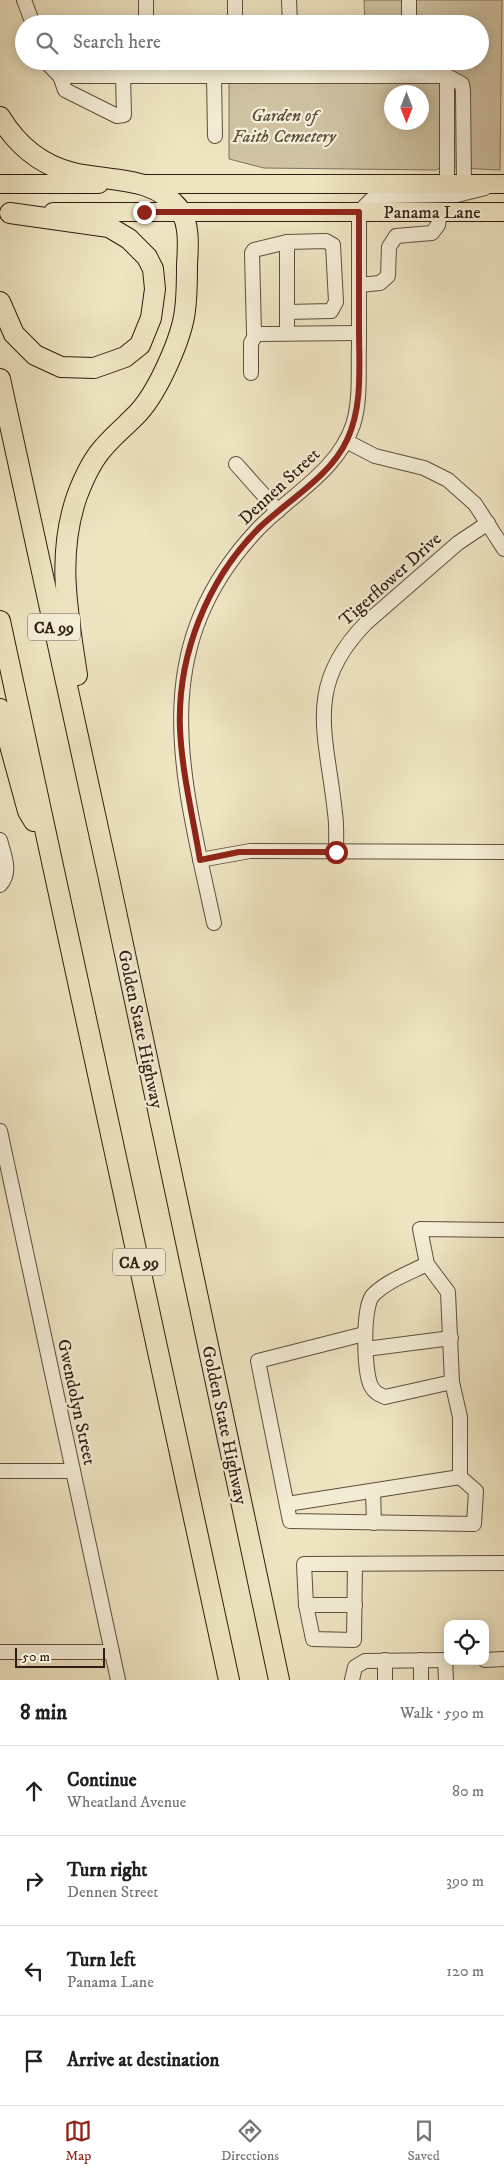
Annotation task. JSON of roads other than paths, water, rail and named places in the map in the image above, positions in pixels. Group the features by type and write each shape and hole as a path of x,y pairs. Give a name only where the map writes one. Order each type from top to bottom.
{"highway":[{"path":"0,117 23,147 38,159 55,168 73,173 144,184 166,195 181,211 188,238 185,311 177,340 165,370 140,411 103,448 89,471 75,503 66,540 65,594 108,874"},
{"path":"0,302 14,334 35,355 61,367 94,368 125,357 140,345 151,318 155,290 153,269 147,257 129,239 109,227 5,213"},
{"name":"Golden State Highway","path":"0,379 108,874 279,1680"},
{"name":"CA 99","path":"0,621 229,1680"},
{"path":"0,709 28,811 48,844"}],"main road":[{"name":"Panama Lane","path":"5,184 504,184"},
{"name":"Panama Lane","path":"5,213 181,211 504,212"}],"street":[{"path":"24,0 30,15"},
{"path":"146,0 146,15"},
{"path":"234,15 235,0"},
{"path":"289,0 290,15"},
{"path":"409,0 409,15"},
{"path":"54,70 60,76 65,90 117,116 124,115 123,76"},
{"path":"146,70 146,76"},
{"path":"234,70 234,76"},
{"path":"290,70 290,76"},
{"path":"409,70 409,76"},
{"path":"60,76 447,76 462,84 463,91 455,184"},
{"path":"214,76 215,136"},
{"path":"359,212 372,199 385,196 457,195 504,184"},
{"name":"Dennen Street","path":"214,923 200,860 181,744 180,701 184,673 199,619 223,573 240,550 278,511 327,468 346,441 357,408 359,212"},
{"path":"359,285 380,284 388,276 389,247 396,236 432,233 438,226 440,212"},
{"path":"287,312 331,310 336,302 333,245 326,241 287,242 254,250 252,253 252,330 256,334 359,333"},
{"path":"287,242 287,333"},
{"path":"251,373 251,343 256,334"},
{"path":"346,441 375,456 424,468 448,480 475,504 504,549"},
{"path":"236,464 278,511"},
{"name":"Tigerflower Drive","path":"336,852 336,814 323,727 323,708 332,671 352,637 366,623 458,542 488,524"},
{"path":"0,840 7,865 6,879 0,885"},
{"path":"200,860 245,852 504,852"},
{"name":"Gwendolyn Street","path":"0,1131 118,1680"},
{"path":"364,1334 258,1361 290,1521 474,1524 476,1491 460,1477 460,1417 452,1382 448,1292 426,1264 420,1229 504,1230"},
{"path":"426,1264 383,1287 371,1296 366,1313 364,1334 370,1384 376,1393 385,1397 452,1382"},
{"path":"366,1349 451,1338"},
{"path":"0,1471 73,1471"},
{"path":"287,1504 460,1477"},
{"path":"372,1491 374,1523"},
{"path":"355,1564 354,1640 313,1639 306,1605 304,1564 504,1563"},
{"path":"306,1605 355,1606"},
{"path":"0,1652 112,1652"},
{"path":"489,1660 504,1659"},
{"path":"385,1660 385,1680"},
{"path":"421,1660 421,1680"},
{"path":"352,1680 355,1667 365,1661 444,1660"},
{"path":"446,1665 446,1680"}],"park label":[{"name":"Garden of Faith Cemetery","path":"284,125"}]}
